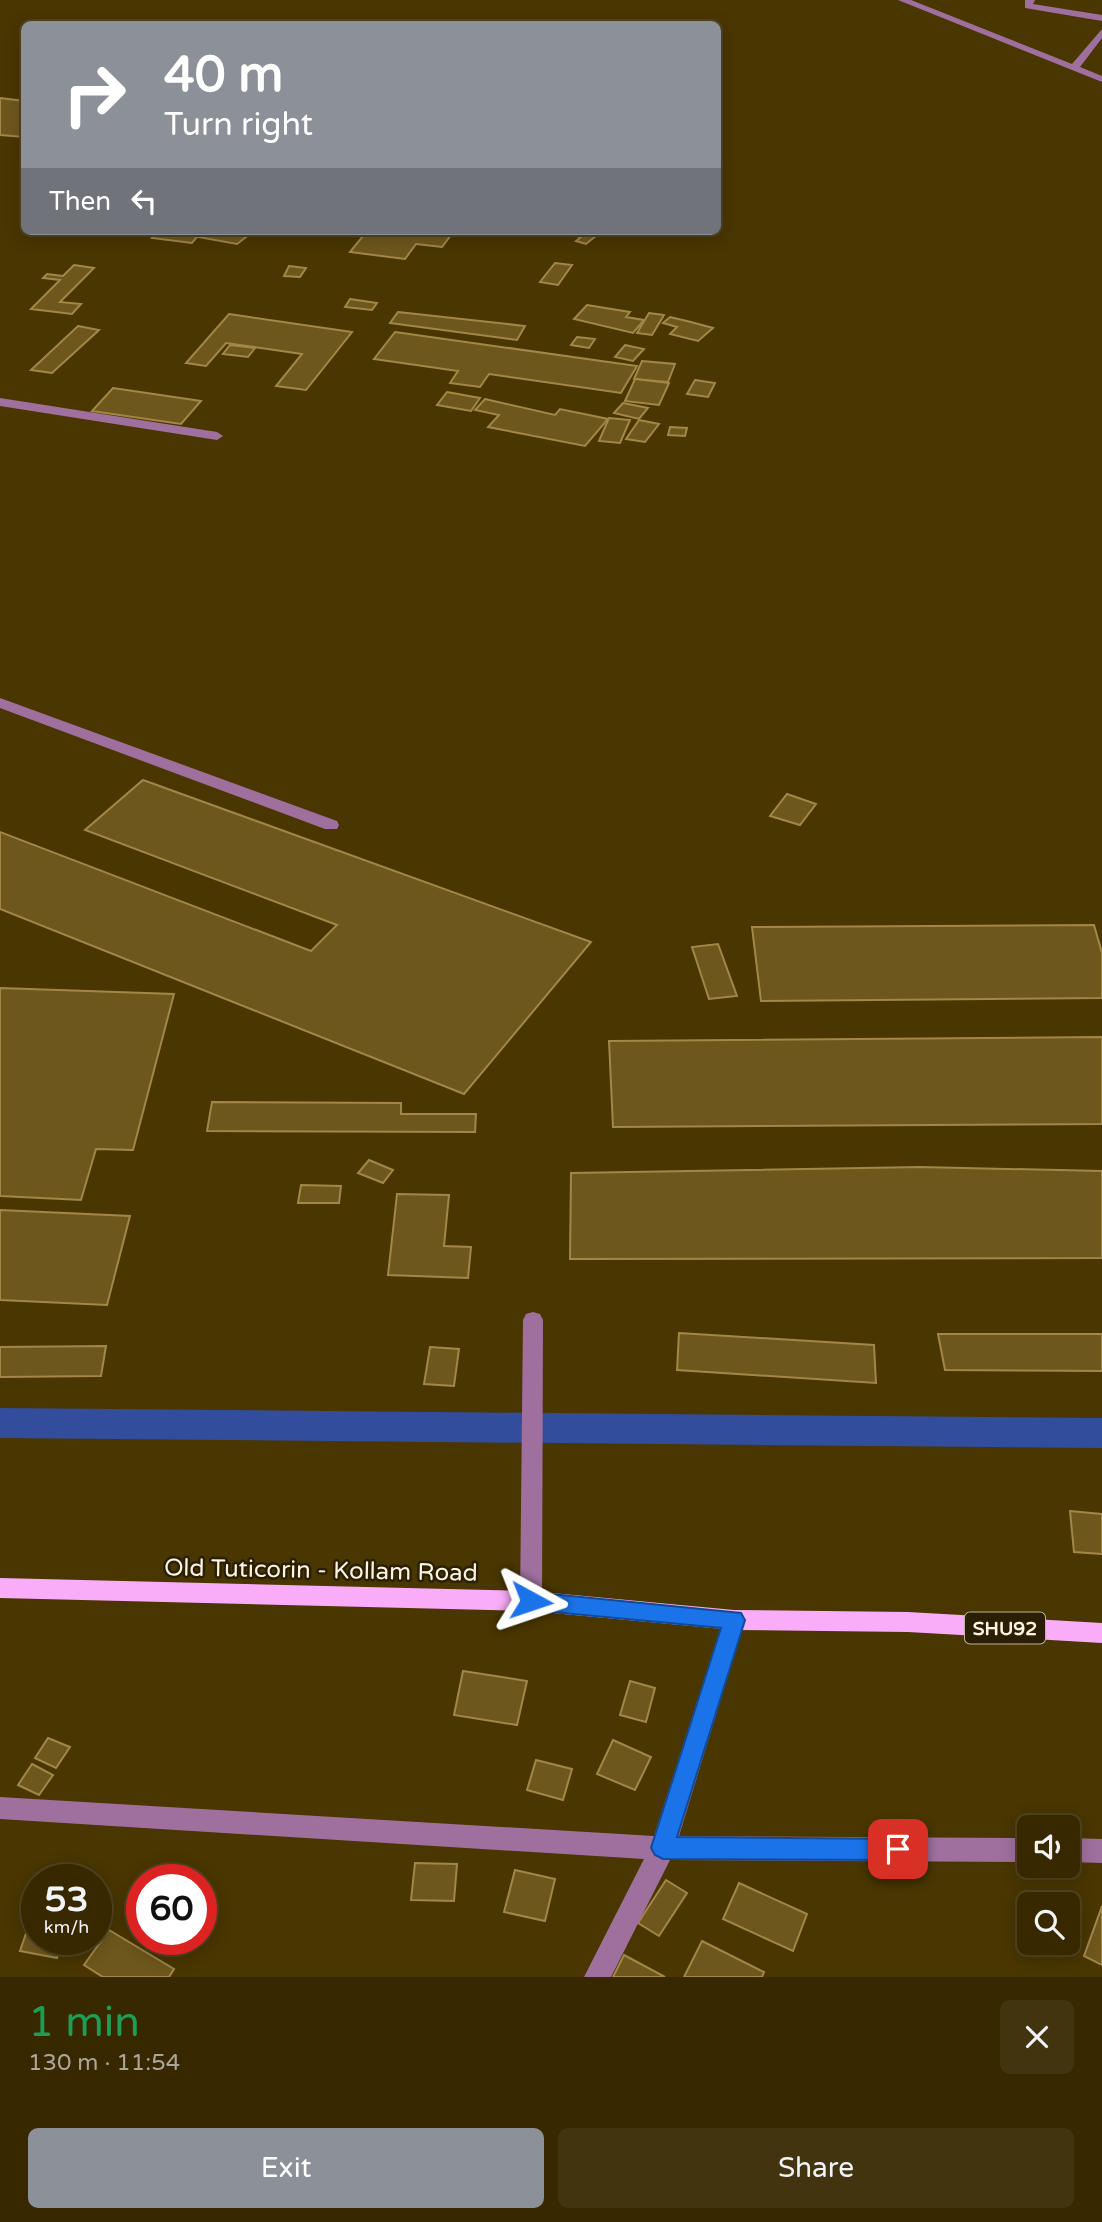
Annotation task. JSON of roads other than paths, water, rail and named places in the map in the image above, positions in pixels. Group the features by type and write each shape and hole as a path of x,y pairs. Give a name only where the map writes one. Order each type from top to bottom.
{"main road":[{"name":"Old Tuticorin - Kollam Road","path":"0,1588 531,1601 734,1620 908,1622 1102,1633"}],"street":[{"path":"903,0 916,2 1102,79"},
{"path":"1030,0 1028,6 1102,18"},
{"path":"1074,68 1102,32"},
{"path":"0,402 217,436"},
{"path":"0,703 331,825"},
{"path":"531,1601 530,1393 533,1320"},
{"path":"597,1977 663,1848 734,1620"},
{"path":"0,1808 663,1848 1017,1850"},
{"path":"1080,1850 1102,1851"}],"waterway":[{"path":"0,1423 1102,1433"}]}
